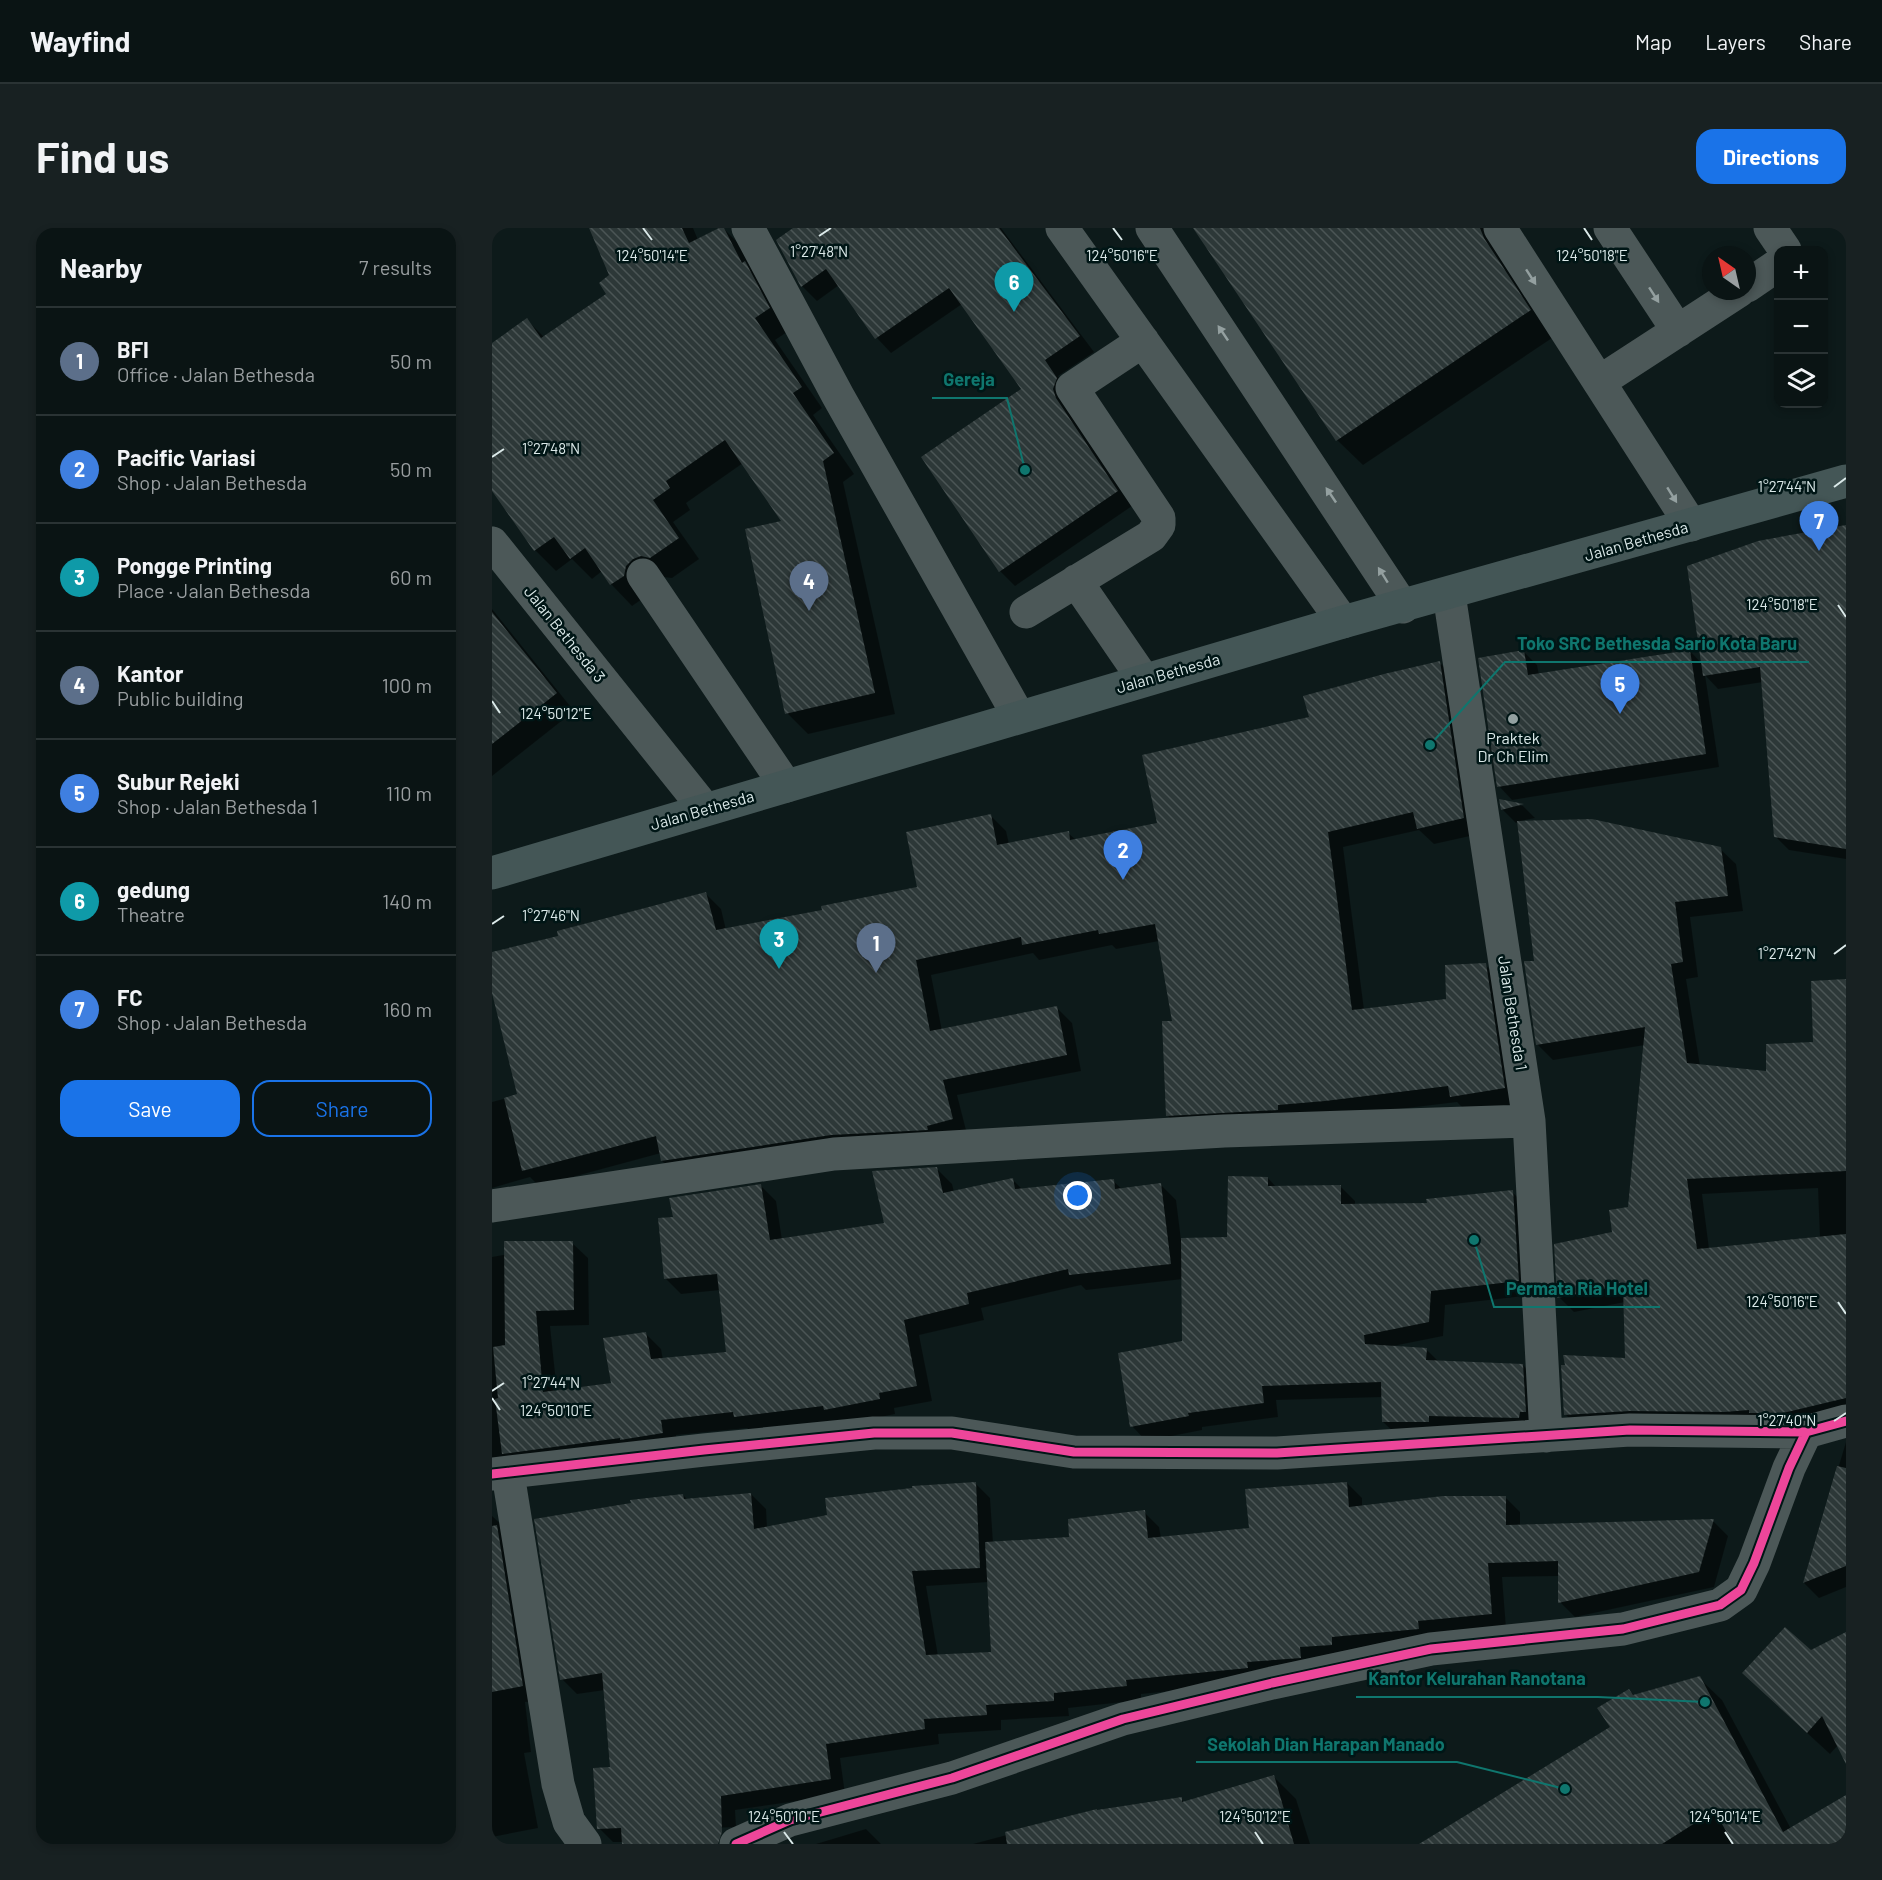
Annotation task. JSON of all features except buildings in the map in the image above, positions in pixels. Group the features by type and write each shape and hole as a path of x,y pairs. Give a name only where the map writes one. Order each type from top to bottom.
{"highway":[{"name":"Jalan Bethesda","path":"492,873 1343,622 1846,481"}],"street":[{"path":"748,228 838,396 1018,717"},
{"path":"1062,228 1343,622"},
{"path":"1152,228 1403,607"},
{"path":"1500,228 1691,525"},
{"path":"1610,228 1678,331"},
{"path":"1770,228 1782,246"},
{"path":"1756,280 1774,268"},
{"path":"1599,382 1725,300"},
{"path":"1026,612 1151,536 1159,525 1159,518 1072,388 1143,341"},
{"name":"Jalan Bethesda 3","path":"492,543 705,809"},
{"path":"643,575 786,786"},
{"path":"1076,581 1144,680"},
{"name":"Jalan Bethesda 1","path":"1449,594 1529,1121 1546,1436"},
{"path":"492,1206 834,1154 1224,1131 1529,1121"},
{"path":"585,1844 569,1822 558,1784 500,1474 874,1433 951,1433 1074,1452 1277,1453 1630,1430 1806,1432 1846,1421"},
{"path":"736,1844 790,1820 952,1778 1123,1719 1272,1683 1431,1649 1623,1629 1720,1605 1741,1590 1754,1563 1789,1468 1806,1432"}],"cycle path":[{"path":"492,1474 874,1433 952,1433 1074,1452 1277,1453 1630,1430 1806,1432 1846,1421"},
{"path":"736,1844 790,1820 952,1778 1123,1719 1272,1683 1431,1649 1623,1629 1720,1605 1741,1590 1754,1563 1789,1468 1806,1432"}],"place":[{"name":"gedung","path":"1014,312"},
{"name":"Gereja","path":"1025,470"},
{"name":"FC","path":"1819,551"},
{"name":"Kantor","path":"809,611"},
{"name":"Subur Rejeki","path":"1620,714"},
{"name":"Praktek Dr Ch Elim","path":"1513,719"},
{"name":"Toko SRC Bethesda Sario Kota Baru","path":"1430,745"},
{"name":"Pacific Variasi","path":"1123,880"},
{"name":"Pongge Printing","path":"779,969"},
{"name":"BFI","path":"876,973"},
{"name":"Permata Ria Hotel","path":"1474,1240"},
{"name":"Kantor Kelurahan Ranotana","path":"1705,1702"},
{"name":"Sekolah Dian Harapan Manado","path":"1565,1789"}]}
